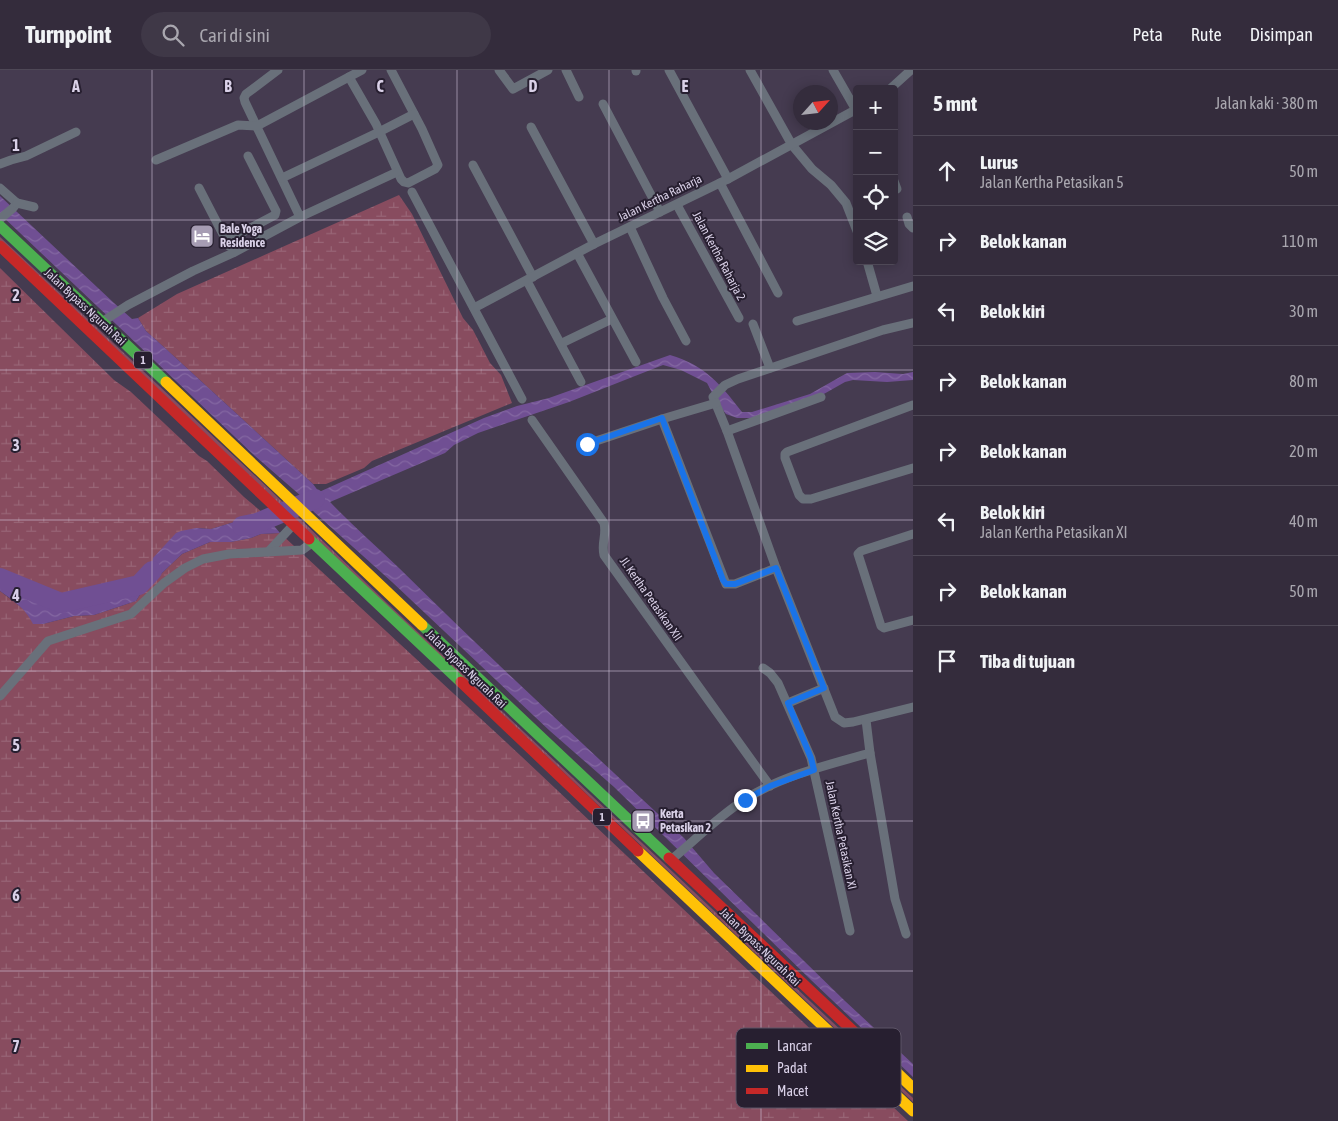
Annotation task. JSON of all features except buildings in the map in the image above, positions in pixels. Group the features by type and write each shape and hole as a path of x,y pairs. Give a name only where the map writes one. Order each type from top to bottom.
{"highway":[{"name":"Jalan Bypass Ngurah Rai","path":"0,226 106,319 308,516 675,857 851,1028"},
{"name":"Jalan Bypass Ngurah Rai","path":"0,246 825,1028"},
{"name":"Jalan Bypass Ngurah Rai","path":"901,1076 913,1088"},
{"name":"Jalan Bypass Ngurah Rai","path":"901,1100 913,1111"}],"street":[{"path":"278,70 246,94 244,98 300,217"},
{"path":"156,160 238,125 258,126 362,70"},
{"path":"349,77 379,132 397,172 404,182 408,183 435,169 438,165 391,70"},
{"path":"499,70 513,89 548,70"},
{"path":"566,70 579,97"},
{"path":"669,70 778,293"},
{"path":"750,70 792,145 812,169 831,185 846,203 853,221"},
{"path":"833,70 853,105"},
{"path":"894,85 911,70"},
{"path":"603,104 660,212"},
{"name":"Jalan Kertha Raharja","path":"474,308 594,244 724,181 853,112"},
{"path":"282,178 414,114"},
{"path":"531,127 594,244"},
{"path":"0,164 26,156 76,132"},
{"path":"226,241 276,215 276,211 248,156"},
{"path":"473,165 581,382"},
{"path":"106,319 128,305 193,271 233,253 300,217 397,172"},
{"path":"0,188 15,205 34,207"},
{"path":"199,188 233,253"},
{"path":"412,192 522,400"},
{"path":"0,219 15,205"},
{"name":"Jalan Kertha Raharja 2","path":"677,205 739,318"},
{"path":"907,216 909,224 913,228"},
{"path":"630,227 663,298 686,341"},
{"path":"577,253 636,362"},
{"path":"868,265 878,296"},
{"path":"797,321 878,296 911,289"},
{"path":"562,344 612,319"},
{"path":"587,444 715,400 725,385 770,368 883,330 913,323"},
{"path":"753,324 770,368"},
{"path":"727,431 821,398"},
{"path":"715,400 776,568 836,717 844,722 866,720 913,707"},
{"path":"913,405 787,452 785,458 799,495 803,499 811,499 913,468"},
{"path":"662,418 726,584 735,584 776,568"},
{"name":"Jl. Kertha Petasikan XII","path":"532,420 604,523 606,532 602,544 604,555 770,786"},
{"path":"268,552 292,523"},
{"path":"913,534 861,551 858,554 879,622 884,628 913,620"},
{"path":"0,696 48,641 131,614 164,583 203,558 229,554 302,550 313,542"},
{"name":"Jalan Kertha Petasikan XI","path":"763,668 778,683 811,758 850,931"},
{"path":"788,703 824,688"},
{"path":"866,720 895,899 906,934"},
{"path":"675,857 723,815 770,786 870,753"}],"green space":[{"path":"399,195 412,214 463,318 473,330 490,363 501,375 512,403 372,461 364,468 326,484 313,484 146,331 138,318 177,294"},
{"path":"0,237 839,1028 835,1028 0,241"},
{"path":"0,268 114,380 131,392 263,513 261,518 241,520 211,529 196,528 152,563 141,577 124,593 44,604 32,598 12,580 0,573"},
{"path":"280,533 521,756 809,1028 736,1028 736,1108 894,1108 908,1121 0,1121 0,591 43,624 74,616 94,615 136,601 141,593 182,554 210,542 231,542 261,534"},
{"path":"901,1087 913,1098 913,1102 901,1091"}],"water":[{"path":"0,196 132,319 138,318 146,331 313,484 319,492 484,418 517,406 549,398 670,355 703,370 727,393 742,412 752,412 810,394 847,373 903,374 913,372 913,380 887,382 853,380 845,382 815,399 753,418 737,418 726,414 707,383 681,370 663,365 569,402 478,433 454,445 445,453 330,502 576,738 684,838 714,873 874,1028 861,1028 614,787 550,731 392,582 314,512 301,496 255,456 0,214"},
{"path":"263,513 280,533 261,534 231,542 210,542 182,554 141,593 136,601 94,615 74,616 43,624 33,624 15,602 0,591 0,573 12,580 32,598 44,604 124,593 141,577 152,563 153,558 176,533 196,528 211,529 241,520 261,518"},
{"path":"901,1053 913,1064 913,1077 901,1066"}],"waterway":[{"path":"242,526 257,523 315,499"},
{"path":"0,578 61,603 139,585 152,571"}],"traffic: fast":[{"path":"0,226 166,382"},
{"path":"309,539 461,682"},
{"path":"422,625 669,858"}],"traffic: slow":[{"path":"166,382 422,625"},
{"path":"638,851 825,1028"},
{"path":"901,1077 913,1088"},
{"path":"901,1100 913,1111"}],"traffic: jam":[{"path":"0,246 309,539"},
{"path":"461,682 638,851"},
{"path":"669,858 850,1028"}],"place":[{"name":"Bale Yoga Residence","path":"202,236"},
{"name":"Kerta Petasikan 2","path":"643,821"}],"route":[{"path":"587,444 662,418 726,584 735,584 776,568 824,688 788,703 811,758 814,770 770,786 745,800"}]}
